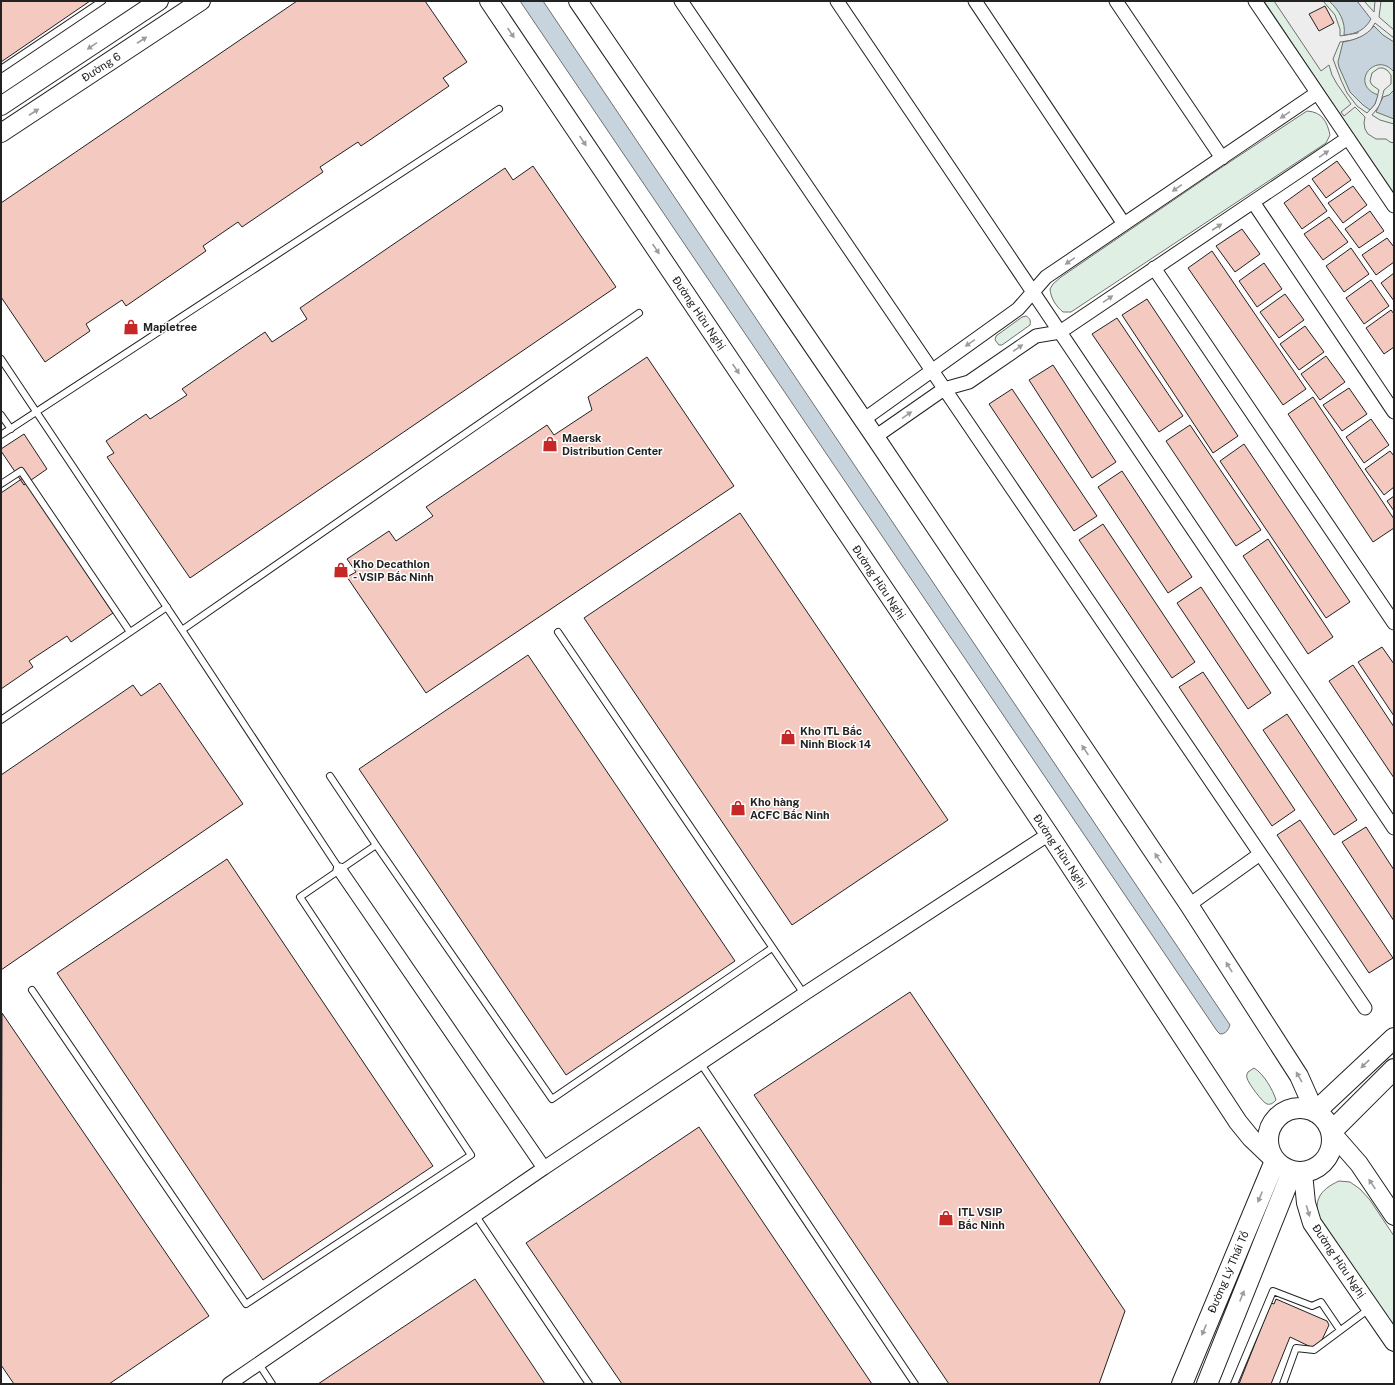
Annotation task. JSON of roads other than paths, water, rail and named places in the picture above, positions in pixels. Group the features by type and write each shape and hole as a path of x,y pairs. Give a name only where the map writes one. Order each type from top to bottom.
{"main road":[{"name":"Đường 6","path":"1,106 159,1"},
{"name":"Đường 6","path":"1,133 201,1"},
{"name":"Đường Hữu Nghị","path":"489,1 1049,834 1238,1122 1256,1143 1274,1160"},
{"path":"578,1 875,437 1189,905 1299,1076 1315,1112"},
{"path":"1315,1112 1394,1038"},
{"path":"1331,1132 1394,1069"},
{"path":"1331,1132 1331,1148 1324,1161 1312,1170 1298,1172 1282,1168 1274,1160 1268,1148 1269,1129 1276,1118 1292,1109 1304,1108 1315,1112 1323,1119 1331,1132 1359,1164 1394,1216"},
{"name":"Đường Lý Thái Tổ","path":"1182,1384 1274,1160"},
{"name":"Đường Hữu Nghị","path":"1298,1172 1312,1223 1394,1342"},
{"name":"Đường Lý Thái Tổ","path":"1207,1384 1298,1172"}],"street":[{"path":"681,1 1365,1008"},
{"path":"836,1 1394,828"},
{"path":"975,1 1124,224"},
{"path":"1116,1 1222,158"},
{"path":"1255,1 1394,206"},
{"path":"863,420 1018,309 1046,277 1317,93"},
{"path":"875,437 944,389 969,382 1036,336 1060,332 1348,138"},
{"path":"1252,202 1394,412"},
{"path":"1154,268 1394,624"},
{"path":"229,1384 544,1168 804,994 1049,834"},
{"path":"1189,905 1260,854"},
{"path":"340,870 544,1168"}],"lane":[{"path":"1,69 102,1"},
{"path":"1,435 499,109"},
{"path":"182,630 639,313"},
{"path":"1,360 167,607 340,870"},
{"path":"1,415 11,429"},
{"path":"1,484 21,471 130,632"},
{"path":"1,720 167,607"},
{"path":"558,632 804,994"},
{"path":"330,776 552,1099 772,948"},
{"path":"32,990 246,1304 471,1154 300,898 376,845"},
{"path":"701,1064 915,1384"},
{"path":"476,1216 589,1384"},
{"path":"1234,1384 1273,1291 1312,1306 1321,1302 1340,1330"},
{"path":"1283,1384 1296,1348 1314,1350 1370,1308"},
{"path":"259,1364 272,1384"}],"place":[{"name":"Mapletree","path":"131,327"},
{"name":"Maersk Distribution Center","path":"550,444"},
{"name":"Kho Decathlon - VSIP Bắc Ninh","path":"341,570"},
{"name":"Kho ITL Bắc Ninh Block 14","path":"788,737"},
{"name":"Kho hàng ACFC Bắc Ninh","path":"738,808"},
{"name":"ITL VSIP Bắc Ninh","path":"946,1218"}]}
